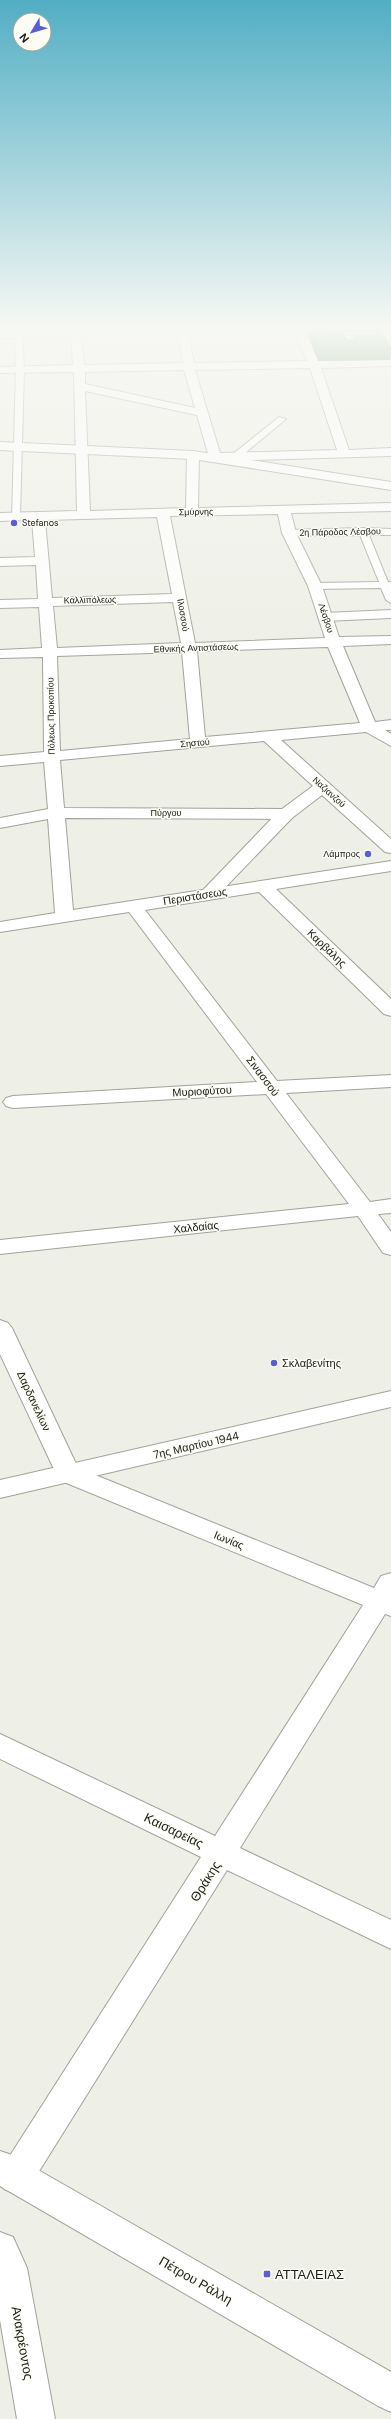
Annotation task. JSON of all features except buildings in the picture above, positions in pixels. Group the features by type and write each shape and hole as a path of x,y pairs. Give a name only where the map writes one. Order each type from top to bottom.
{"street":[{"path":"83,442 84,515"},
{"path":"210,442 214,457"},
{"path":"340,442 344,453"},
{"path":"0,446 214,457 391,486"},
{"path":"214,457 391,452"},
{"path":"192,512 193,455"},
{"name":"Σμύρνης","path":"0,517 391,507"},
{"name":"Λέσβου","path":"284,510 289,533 315,586 334,643 369,727"},
{"name":"Ιλοσσού","path":"163,513 189,649 198,743"},
{"name":"Πόλεως Προκοπίου","path":"38,516 50,652 52,756 64,916"},
{"path":"0,562 42,561"},
{"name":"Καλλιπόλεως","path":"0,604 46,601 180,598"},
{"path":"325,617 391,614"},
{"name":"Εθνικής Αντιστάσεως","path":"0,654 189,649 391,640"},
{"name":"Σηστού","path":"0,761 391,725"},
{"path":"369,727 391,741"},
{"name":"Ναζιανζού","path":"267,736 391,848"},
{"path":"209,894 286,814 323,786"},
{"name":"Πύργου","path":"0,823 55,812 286,814"},
{"name":"Περιστάσεως","path":"0,927 391,866"},
{"name":"Καρβάλης","path":"263,886 391,1010"},
{"name":"Σινασσού","path":"134,906 364,1209 391,1248"},
{"name":"Μυριοφύτου","path":"13,1102 272,1087 391,1082"},
{"name":"Χαλδαίας","path":"0,1247 391,1206"},
{"name":"Δαρδανελίων","path":"0,1328 68,1474"},
{"name":"7ης Μαρτίου 1944","path":"0,1489 391,1399"},
{"name":"Ιωνίας","path":"68,1474 387,1597"},
{"name":"Θράκης","path":"8,2172 222,1854 387,1597"},
{"name":"Καισαρείας","path":"0,1746 391,1935"},
{"name":"Πέτρου Ράλλη","path":"8,2172 391,2393"},
{"name":"Ανακρέοντος","path":"5,2258 36,2419"}],"lane":[{"path":"16,517 19,442"},
{"path":"236,456 253,442"},
{"path":"363,531 388,585 391,600"},
{"name":"2η Πάροδος Λέσβου","path":"289,533 363,531 391,532"},
{"path":"315,586 388,585"}],"place":[{"name":"Stefanos","path":"14,523"},
{"name":"Λάμπρος","path":"368,854"},
{"name":"Σκλαβενίτης","path":"274,1363"},
{"name":"ΑΤΤΑΛΕΙΑΣ","path":"267,2274"}]}
